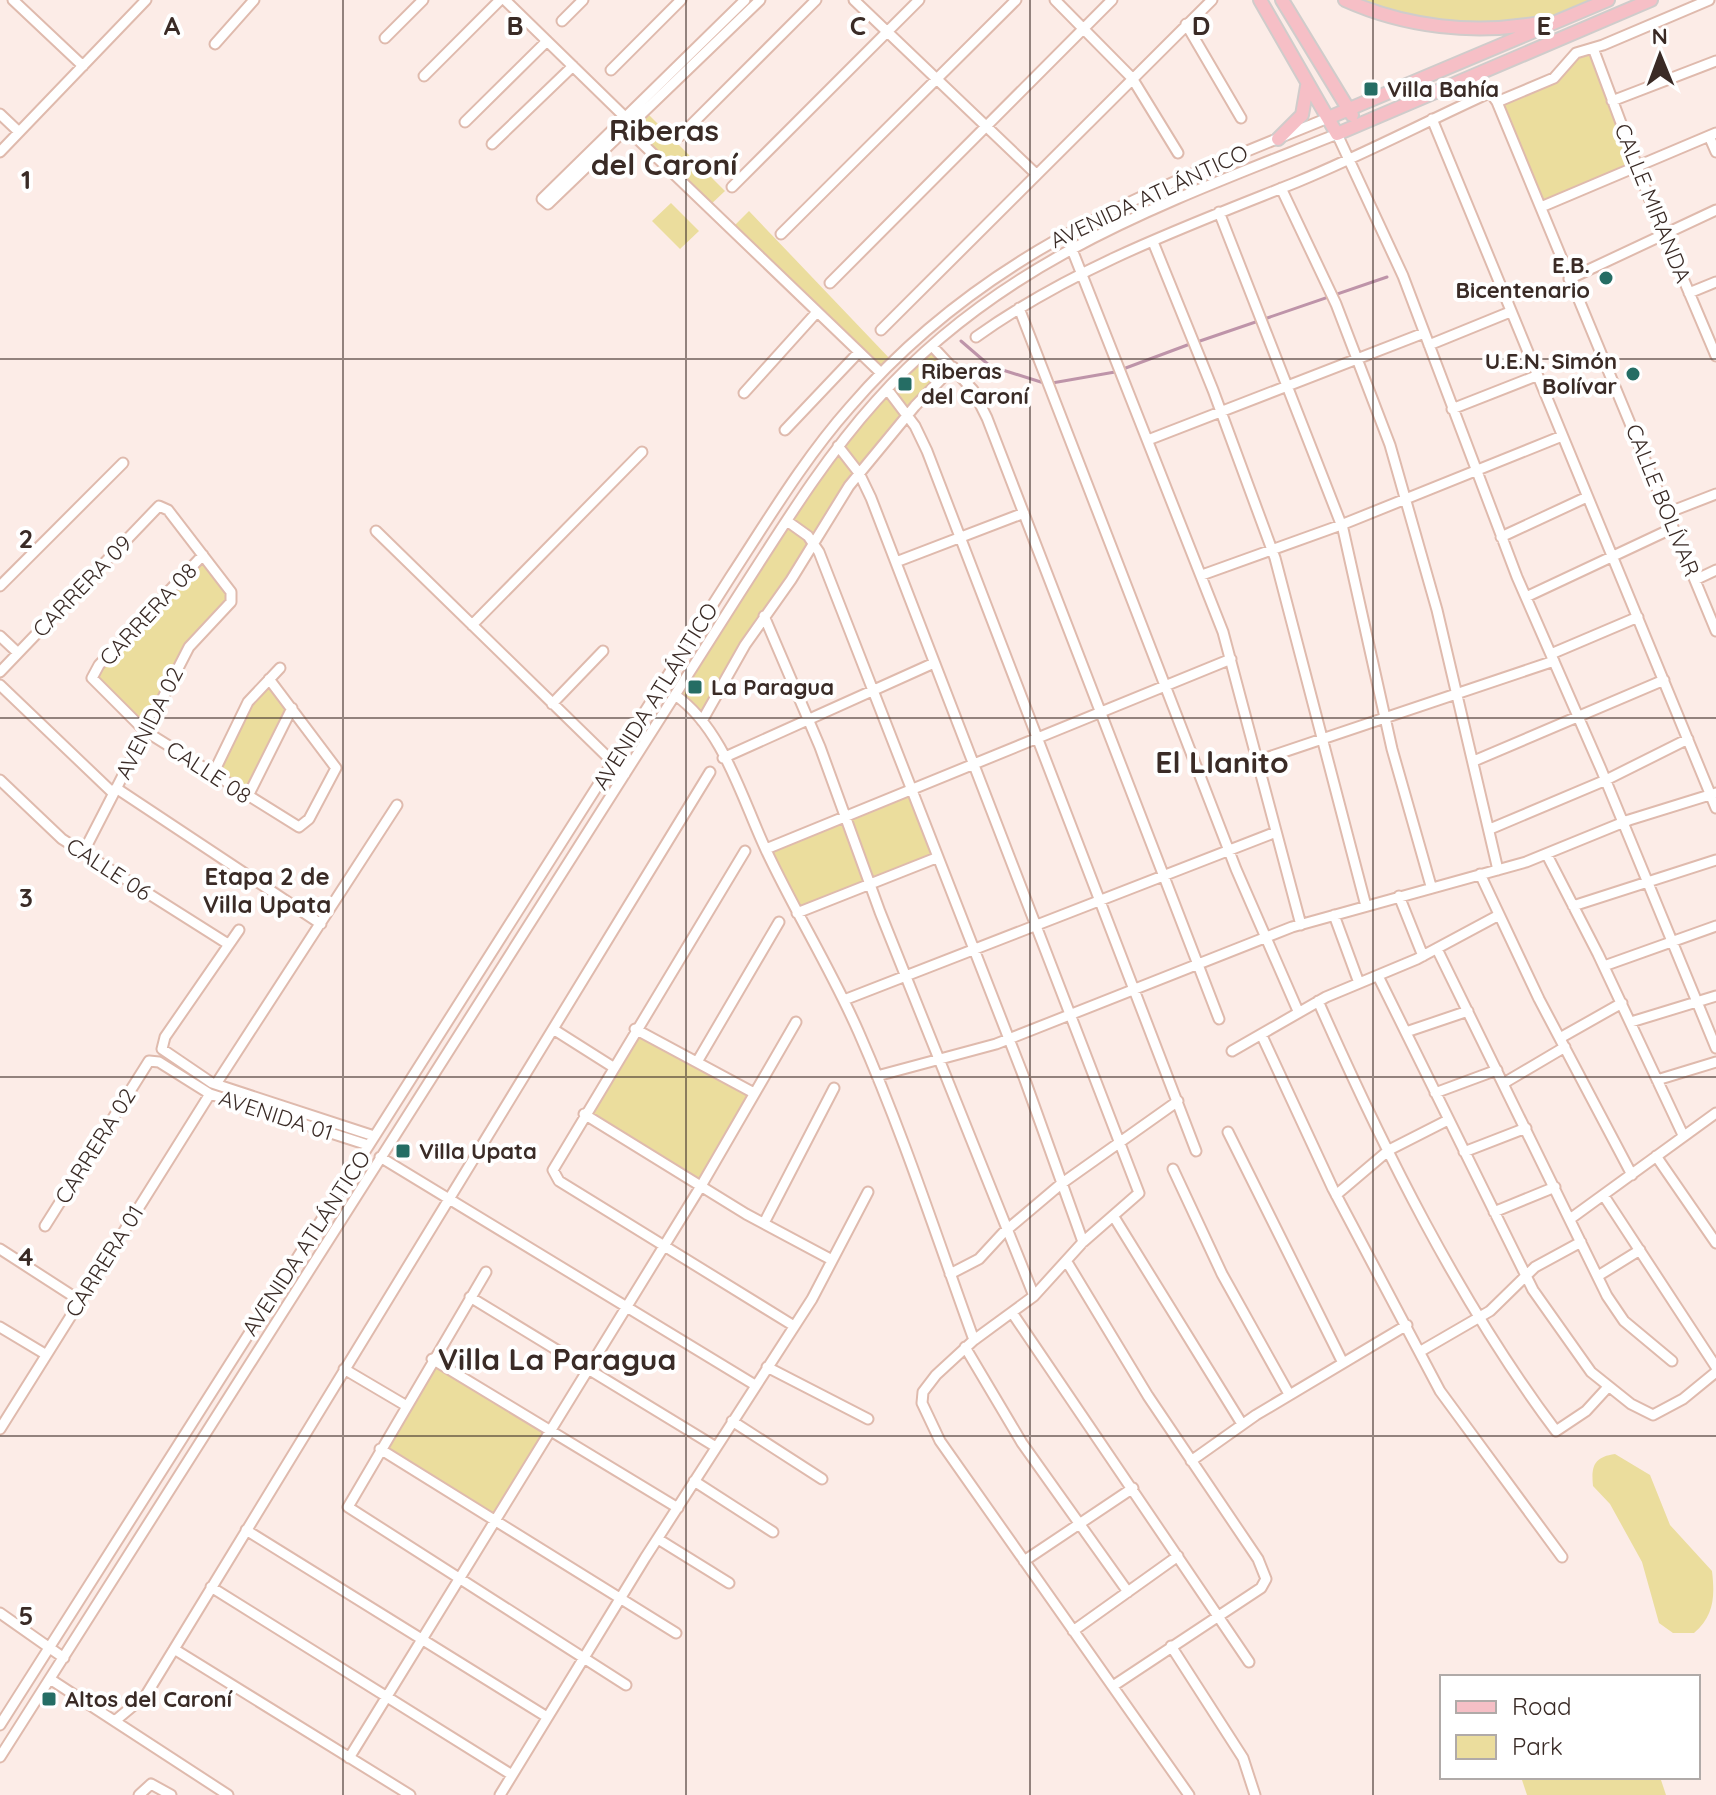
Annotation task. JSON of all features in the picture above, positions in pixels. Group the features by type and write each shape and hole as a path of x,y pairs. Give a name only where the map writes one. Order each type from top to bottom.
{"main road":[{"path":"1260,0 1337,134 1651,0"},
{"path":"1282,0 1357,125"},
{"path":"1345,0 1402,20 1452,27 1502,28 1573,15"},
{"name":"AVENIDA ATLÁNTICO","path":"1328,118 1608,0"},
{"path":"1278,139 1302,115 1307,99 1305,78"}],"street":[{"path":"13,0 83,66"},
{"path":"0,152 146,0"},
{"path":"215,44 254,0"},
{"path":"385,38 423,0"},
{"path":"424,76 502,0 573,66 625,123 881,373"},
{"path":"562,21 583,0"},
{"path":"611,70 681,0"},
{"path":"745,0 625,123 548,204 542,199 625,123 760,0"},
{"path":"680,136 816,0"},
{"path":"854,0 1036,174"},
{"path":"732,187 919,0"},
{"path":"781,234 1016,0"},
{"path":"1055,0 1132,78 1178,153"},
{"path":"830,283 1112,0"},
{"path":"881,330 1212,0"},
{"path":"1497,102 1554,78 1576,53 1709,0"},
{"path":"1186,24 1241,118"},
{"path":"465,122 547,41"},
{"name":"CALLE MIRANDA","path":"1593,48 1637,167 1716,356"},
{"path":"1612,101 1716,61"},
{"path":"492,144 573,66"},
{"name":"CALLE BOLÍVAR","path":"1477,74 1497,102 1716,631"},
{"path":"976,337 1019,308 1083,275 1219,212 1350,159 1489,93"},
{"path":"0,114 19,132"},
{"name":"AVENIDA ATLÁNTICO","path":"0,1725 801,469 881,373 951,308 1044,244 1124,203 1328,118"},
{"path":"1432,119 1536,376 1713,794 1716,808"},
{"path":"1337,134 1403,276 1501,537 1606,780 1716,1048"},
{"name":"AVENIDA ATLÁNTICO","path":"0,1757 675,695 838,446 887,389 932,346 1000,293 1071,247 1151,208 1337,134"},
{"path":"1541,207 1712,135 1716,152"},
{"path":"1281,188 1336,304 1406,499 1458,695 1498,870"},
{"path":"1569,279 1716,210"},
{"path":"1219,212 1341,525 1385,718 1431,886"},
{"path":"1153,242 1272,551 1366,906"},
{"path":"1071,247 1202,575 1231,659 1301,925"},
{"path":"1689,293 1716,282"},
{"path":"1019,308 1228,850 1298,1011"},
{"path":"744,393 817,312"},
{"path":"1429,345 1510,312"},
{"path":"1148,440 1424,333"},
{"path":"932,346 979,401 1102,711 1162,876 1219,1019"},
{"path":"785,430 859,352"},
{"path":"702,721 764,616 859,473 907,415 953,367"},
{"path":"1452,409 1536,376"},
{"path":"887,389 921,438 1196,1151"},
{"path":"1202,575 1341,525 1562,436"},
{"path":"838,446 859,473 896,562 1139,1193 1083,1242 1034,1296 970,1344 923,1392 924,1410 940,1441 1189,1795"},
{"path":"472,625 642,452"},
{"path":"0,586 123,463"},
{"path":"1667,513 1716,494"},
{"path":"1501,537 1587,497"},
{"name":"CARRERA 09","path":"0,672 157,507 165,507 203,555"},
{"path":"896,562 1024,513"},
{"path":"787,521 814,543 1008,1039 1083,1242"},
{"path":"1526,597 1673,528"},
{"path":"376,531 625,774"},
{"name":"AVENIDA 02","path":"83,853 189,647 231,602 231,592 203,555"},
{"name":"CARRERA 08","path":"93,673 203,555"},
{"path":"1695,580 1716,570"},
{"path":"764,616 846,816 1034,1296"},
{"path":"1257,761 1458,695 1553,658 1638,617"},
{"path":"0,636 18,653"},
{"path":"552,704 603,651"},
{"path":"766,849 1231,659"},
{"path":"723,758 934,663"},
{"path":"213,774 248,702 280,668"},
{"name":"CALLE 08","path":"93,673 94,681 145,731 296,827 302,827 336,768 292,708"},
{"path":"248,796 292,708 269,679"},
{"path":"1474,761 1579,719 1664,680"},
{"path":"0,685 115,791 321,924"},
{"path":"675,695 702,721 723,758 797,913 844,1000 877,1076 950,1274 970,1344 1001,1410 1078,1525 1128,1592"},
{"path":"1490,829 1606,780 1688,739"},
{"path":"116,1720 146,1695 710,772"},
{"name":"CALLE 06","path":"0,780 48,829 228,944"},
{"path":"877,1076 1008,1039 1264,937 1431,886 1547,855 1623,823 1713,794"},
{"name":"CARRERA 01","path":"0,1429 213,1089 397,805"},
{"path":"844,1000 1276,832"},
{"path":"745,851 554,1163 555,1177 794,1326"},
{"path":"1547,855 1622,1003 1683,1135"},
{"path":"797,913 936,858"},
{"path":"1573,906 1716,860"},
{"path":"1480,874 1562,1043 1632,1175"},
{"path":"1399,896 1423,956"},
{"path":"1334,915 1359,983"},
{"path":"1232,1051 1262,1036 1298,1011 1423,956 1499,915"},
{"path":"697,1062 779,922"},
{"path":"1604,966 1716,926"},
{"path":"228,944 239,930"},
{"name":"AVENIDA 01","path":"213,1089 164,1052 162,1041 228,944"},
{"path":"1437,949 1598,1276 1624,1321 1672,1361"},
{"path":"1378,976 1525,1276 1583,1364 1631,1404 1659,1414 1716,1369 1604,1196"},
{"path":"1631,1022 1716,996"},
{"path":"1318,1001 1389,1150 1480,1318 1556,1431 1586,1411 1608,1387"},
{"path":"1504,1083 1622,1003"},
{"path":"1406,1032 1468,1011"},
{"path":"349,1758 701,1186 796,1022"},
{"path":"553,1029 613,1067"},
{"path":"635,1029 754,1093"},
{"path":"1262,1036 1336,1195 1457,1418 1495,1463 1562,1557"},
{"name":"AVENIDA 01","path":"146,1065 149,1061 159,1062 213,1089 371,1141"},
{"path":"1657,1080 1716,1062"},
{"name":"CARRERA 02","path":"45,1226 146,1065"},
{"path":"1435,1093 1497,1070"},
{"path":"764,1223 834,1088"},
{"path":"950,1274 979,1259 1061,1184 1178,1101"},
{"path":"1570,1219 1716,1113"},
{"path":"584,1114 701,1186 832,1260"},
{"path":"1336,1195 1389,1150 1448,1120"},
{"path":"1464,1152 1526,1128"},
{"path":"1228,1132 1342,1361"},
{"path":"1656,1156 1716,1243"},
{"path":"380,1157 755,1385"},
{"path":"1173,1169 1222,1274 1289,1394"},
{"path":"1494,1212 1555,1187"},
{"path":"500,1795 694,1481 794,1326 868,1192"},
{"path":"1114,1217 1242,1424"},
{"path":"1421,1351 1480,1318 1542,1262 1581,1242"},
{"path":"0,1249 79,1300"},
{"path":"1598,1276 1640,1250"},
{"path":"1067,1262 1191,1461 1258,1559 1266,1579 1261,1588 1113,1686"},
{"path":"486,1272 405,1405 351,1499 349,1510 626,1685"},
{"path":"470,1297 716,1447"},
{"path":"1013,1314 1249,1662"},
{"path":"1191,1461 1289,1394 1407,1325"},
{"path":"0,1327 45,1354"},
{"path":"432,1359 678,1508"},
{"path":"767,1367 868,1419"},
{"path":"344,1369 405,1405"},
{"path":"732,1421 822,1479"},
{"path":"380,1449 676,1633"},
{"path":"694,1481 773,1532"},
{"path":"1024,1561 1133,1488"},
{"path":"246,1530 547,1717"},
{"path":"658,1539 729,1583"},
{"path":"1073,1631 1178,1556"},
{"path":"211,1587 512,1775"},
{"path":"0,1613 64,1658"},
{"path":"1171,1646 1243,1758 1255,1795"},
{"path":"174,1649 410,1795"},
{"path":"50,1679 228,1795"},
{"path":"139,1795 151,1784 171,1795"}],"green space":[{"path":"1345,0 1608,0 1544,22 1452,27"},
{"path":"1593,48 1637,167 1541,207 1497,102 1554,78 1569,60"},
{"path":"645,111 725,191 707,208 627,129"},
{"path":"671,203 699,231 680,249 652,221"},
{"path":"749,211 892,361 881,373 730,230"},
{"path":"932,346 953,367 849,486 702,721 675,695 838,446"},
{"path":"203,555 232,595 204,629 145,731 93,673"},
{"path":"269,679 292,708 248,796 213,774 242,714"},
{"path":"910,790 936,858 797,913 766,849"},
{"path":"635,1029 754,1093 701,1186 584,1114"},
{"path":"432,1359 551,1429 496,1519 380,1449"},
{"path":"1615,1454 1650,1475 1670,1525 1712,1571 1712,1605 1706,1620 1694,1633 1673,1633 1659,1623 1642,1562 1610,1504 1593,1486 1595,1464 1602,1457"},
{"path":"1522,1779 1661,1779 1666,1795 1527,1795"}],"waterway":[{"path":"1197,342 1387,277"},
{"path":"961,341 990,366 1044,383"},
{"path":"1052,383 1115,372 1190,344"}],"place":[{"name":"Villa Bahía","path":"1371,89"},
{"name":"E.B. Bicentenario","path":"1606,278"},
{"name":"U.E.N. Simón Bolívar","path":"1633,374"},
{"name":"Riberas del Caroní","path":"905,384"},
{"name":"La Paragua","path":"695,687"},
{"name":"Villa Upata","path":"403,1151"},
{"name":"Altos del Caroní","path":"49,1699"}],"district":[{"name":"Riberas del Caroní","path":"664,147"},
{"name":"El Llanito","path":"1222,762"},
{"name":"Etapa 2 de Villa Upata","path":"267,890"},
{"name":"Villa La Paragua","path":"557,1359"}]}
